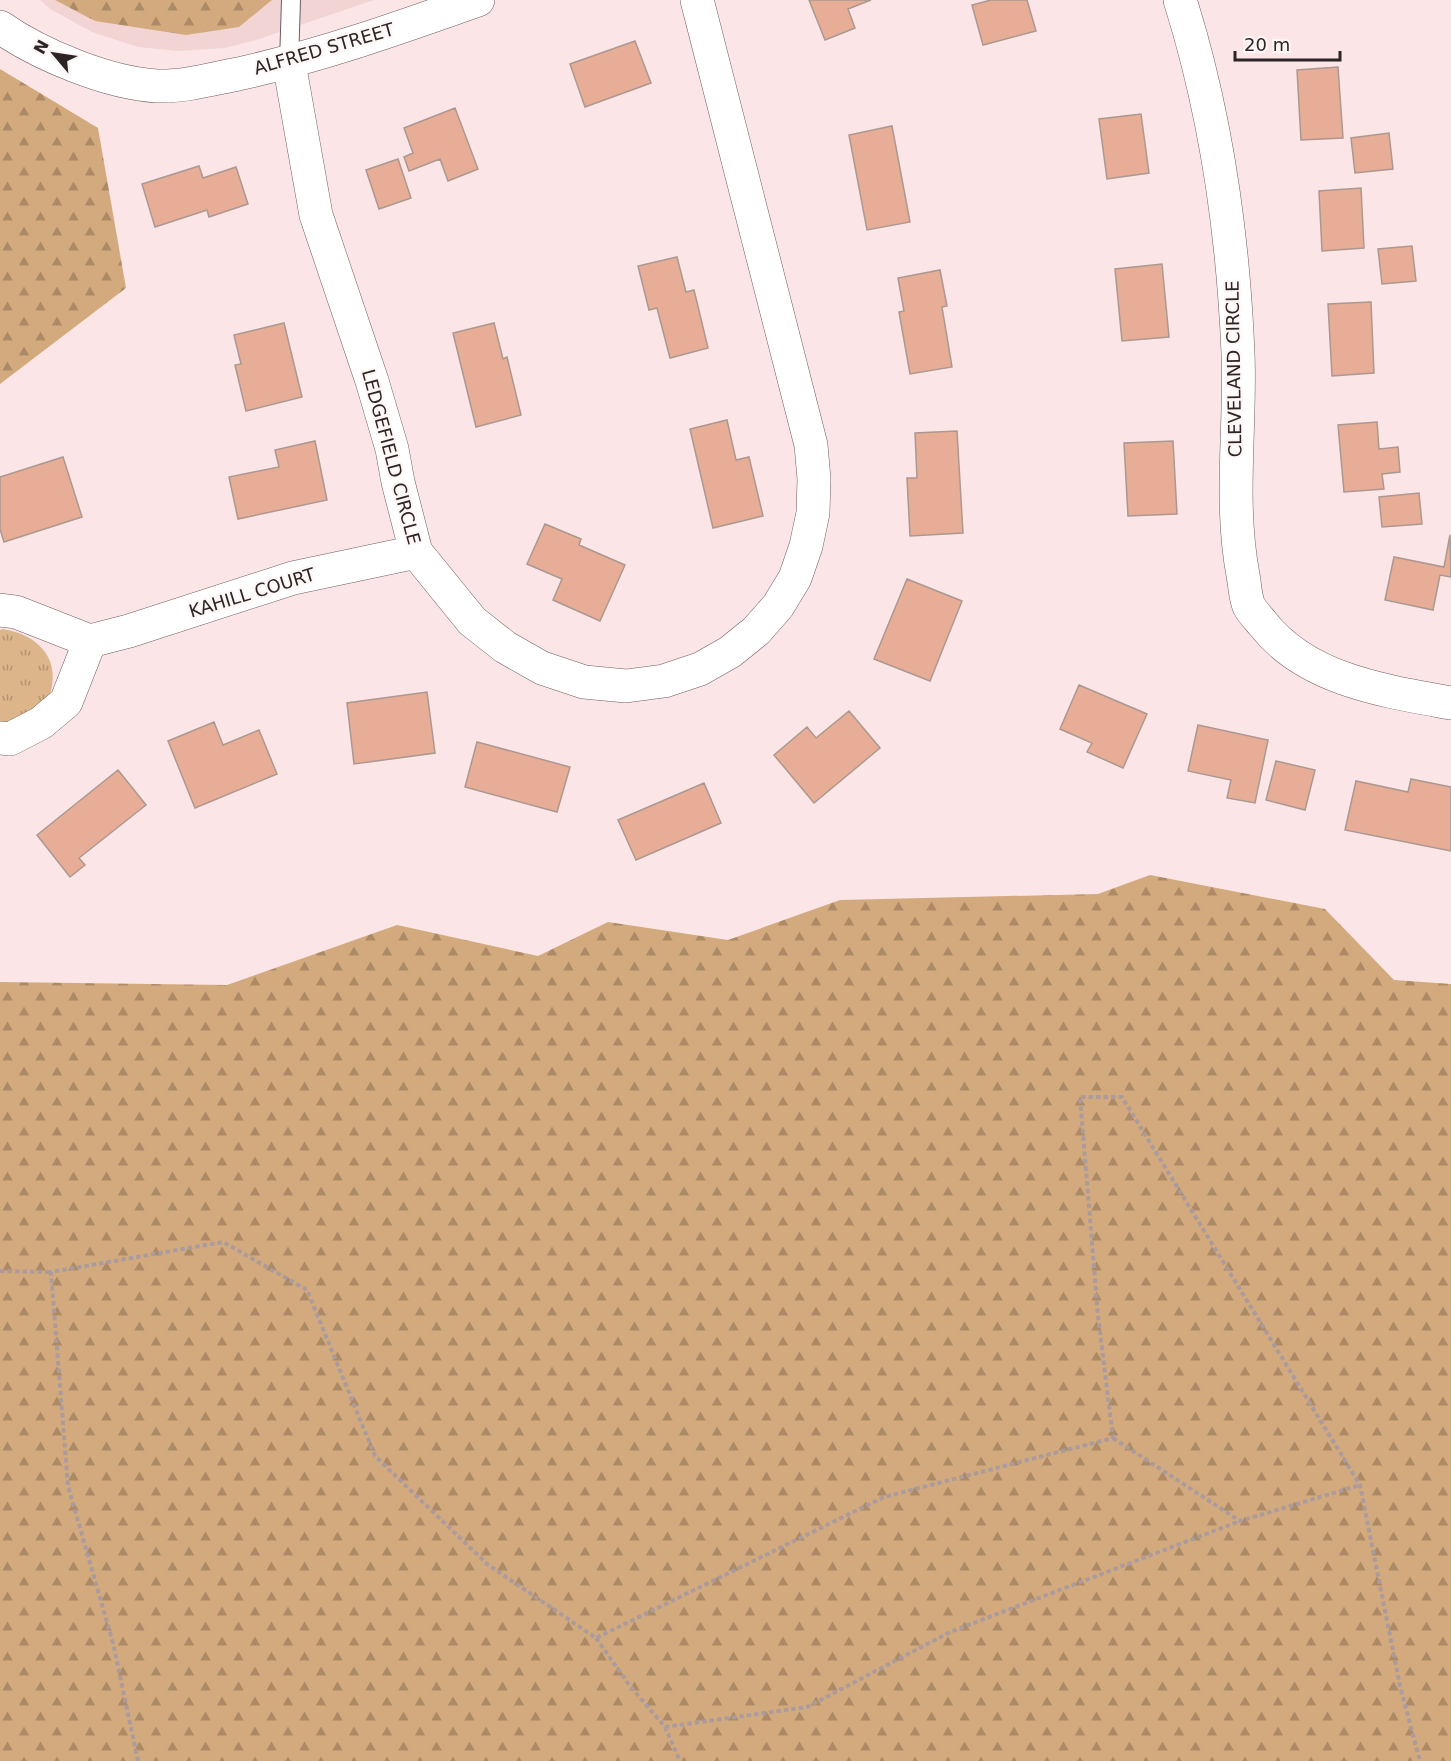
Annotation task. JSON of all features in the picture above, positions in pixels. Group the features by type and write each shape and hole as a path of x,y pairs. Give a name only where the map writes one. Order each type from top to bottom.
{"street":[{"name":"ALFRED STREET","path":"0,27 47,53 119,81 159,86 199,82 289,63 478,0"},
{"name":"LEDGEFIELD CIRCLE","path":"289,63 316,215 392,448 416,552 472,621 505,647 542,668 584,682 626,686 664,681 700,669 730,652 756,631 778,606 795,578 806,546 813,513 814,479 811,445 697,0"},
{"name":"CLEVELAND CIRCLE","path":"1180,0 1197,52 1215,143 1232,254 1238,355 1235,483 1237,545 1249,606 1275,639 1308,663 1347,680 1451,703"},
{"name":"KAHILL COURT","path":"90,640 129,630 293,578 416,552"},
{"path":"0,610 16,612 90,640 66,702 41,723 10,739 0,738"}],"lane":[{"path":"289,63 291,0"}],"path":[{"path":"1113,1438 1098,1316 1080,1097 1122,1097 1360,1485 1400,1686 1420,1761"},
{"path":"0,1271 51,1272 222,1242 307,1290 375,1456 487,1564 596,1638 630,1686 665,1727 680,1761"},
{"path":"51,1272 68,1486 112,1643 138,1761"},
{"path":"596,1638 884,1497 1113,1438 1240,1521"},
{"path":"665,1727 807,1707 950,1632 1240,1521 1360,1485"}],"shaded area":[{"path":"40,0 374,0 256,40 225,48 177,51 138,47 92,32 50,9"}],"green space":[{"path":"55,0 272,0 239,27 186,35 95,21"},
{"path":"0,69 98,128 126,288 0,384"},
{"path":"3,629 35,642 48,657 53,678 51,691 40,712 0,727 0,630"},
{"path":"1150,875 1325,909 1394,980 1451,984 1451,1761 0,1761 0,982 227,985 397,925 538,956 608,922 728,940 840,900 1098,894"}],"building":[{"path":"809,0 871,0 848,9 855,28 825,40"},
{"path":"991,0 1027,0 1036,31 983,45 972,5"},
{"path":"635,41 651,83 585,107 570,64"},
{"path":"1338,67 1343,138 1301,140 1297,70"},
{"path":"455,108 478,169 448,181 440,159 409,171 404,157 413,153 404,128"},
{"path":"1141,114 1149,173 1107,179 1099,119"},
{"path":"892,126 910,222 867,230 849,135"},
{"path":"1389,133 1393,169 1355,173 1351,138"},
{"path":"398,159 411,198 379,209 366,170"},
{"path":"199,166 203,178 236,167 248,204 209,217 207,210 155,227 142,184"},
{"path":"1361,188 1364,248 1322,251 1319,191"},
{"path":"1412,246 1416,281 1382,284 1378,249"},
{"path":"677,257 686,292 694,290 708,348 670,358 657,308 649,310 638,266"},
{"path":"1162,264 1169,337 1122,341 1115,269"},
{"path":"940,270 947,306 942,307 952,367 910,374 899,312 904,311 898,278"},
{"path":"1371,302 1374,373 1332,376 1328,304"},
{"path":"284,323 302,397 246,411 235,365 241,364 234,335"},
{"path":"494,323 503,359 507,357 521,415 476,427 453,333"},
{"path":"727,420 736,460 749,457 763,516 713,528 690,429"},
{"path":"1377,422 1379,449 1398,447 1400,472 1382,474 1384,489 1344,492 1338,425"},
{"path":"957,431 963,533 910,536 907,478 917,478 915,433"},
{"path":"315,441 327,500 238,519 229,477 279,467 275,450"},
{"path":"1173,441 1177,514 1128,516 1124,443"},
{"path":"63,457 82,517 4,542 0,529 0,477"},
{"path":"1419,493 1422,524 1382,527 1379,497"},
{"path":"545,524 581,539 579,545 625,565 600,621 553,600 562,579 527,564"},
{"path":"1450,535 1451,577 1440,575 1433,610 1385,600 1394,557 1444,567"},
{"path":"907,579 962,601 930,681 874,659"},
{"path":"1079,685 1147,714 1123,768 1087,752 1092,743 1060,729"},
{"path":"427,692 435,753 354,764 347,703"},
{"path":"849,711 880,748 814,803 774,755 807,727 816,738"},
{"path":"214,722 223,745 259,730 277,774 195,808 168,741"},
{"path":"1198,725 1268,740 1255,803 1227,798 1231,780 1188,771"},
{"path":"477,742 570,767 557,812 465,787"},
{"path":"1276,761 1315,770 1305,810 1266,800"},
{"path":"118,770 146,805 79,858 85,865 70,877 37,835"},
{"path":"1411,779 1451,787 1451,851 1345,830 1356,781 1408,792"},
{"path":"704,783 721,823 636,860 618,820"}]}
